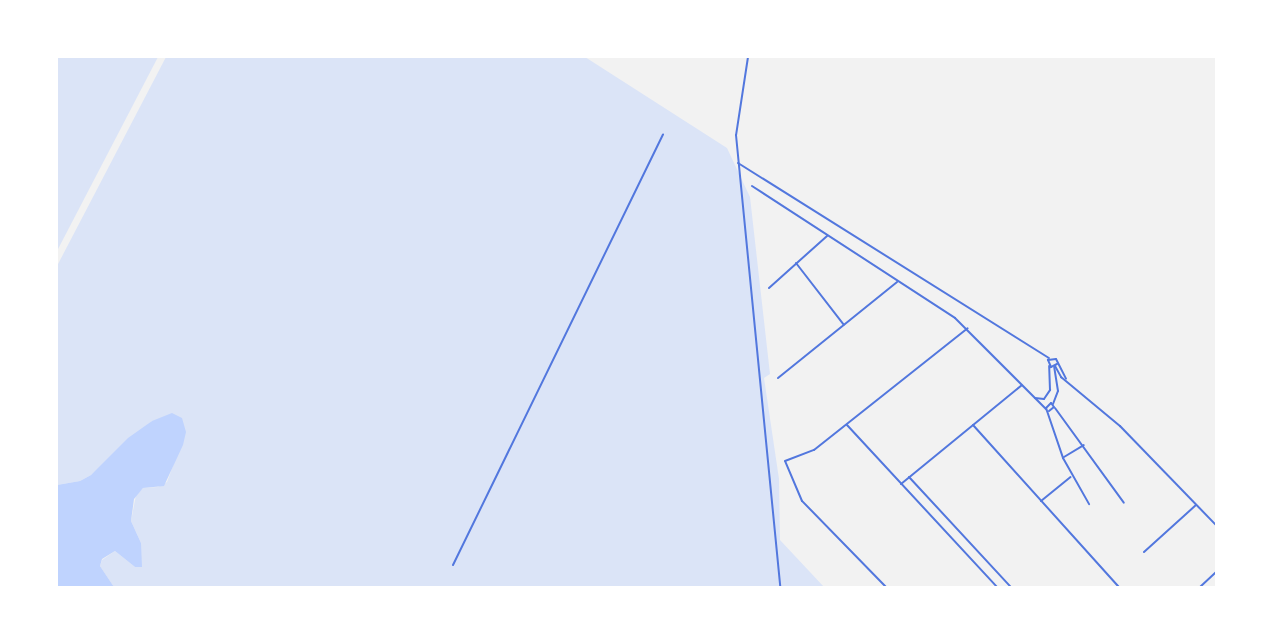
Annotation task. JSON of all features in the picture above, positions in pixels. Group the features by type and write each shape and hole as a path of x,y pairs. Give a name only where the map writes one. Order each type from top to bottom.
{"street":[{"path":"748,57 737,117 738,163 780,587"},
{"path":"1176,57 1187,57"},
{"path":"453,565 663,135"},
{"path":"738,163 1049,358 1054,357 1058,392 1054,404 1047,409"},
{"path":"752,186 968,328 1047,409"},
{"path":"769,288 828,236"},
{"path":"796,263 844,325"},
{"path":"777,378 897,281"},
{"path":"886,587 802,501 785,463 814,450 968,328"},
{"path":"1044,399 1052,382 1049,358"},
{"path":"1049,366 1056,365"},
{"path":"1056,365 1068,381 1120,426 1216,524"},
{"path":"901,484 1022,385"},
{"path":"1047,396 1124,503"},
{"path":"1035,398 1044,399"},
{"path":"1044,399 1071,477 1089,504"},
{"path":"1047,409 1054,404"},
{"path":"847,425 997,587"},
{"path":"973,425 1119,587"},
{"path":"1063,458 1084,445"},
{"path":"909,477 1011,587"},
{"path":"1041,501 1071,477"},
{"path":"1144,552 1196,505"},
{"path":"1200,587 1216,573"}],"shaded area":[{"path":"57,57 158,57 57,251"},
{"path":"166,57 585,57 727,148 750,197 770,374 764,378 779,479 780,540 824,587 114,587 100,566 102,560 115,551 135,567 141,543 131,521 136,495 143,488 158,487 167,482 174,463 152,421 91,475 80,481 57,485 57,266"}],"water":[{"path":"172,413 182,418 186,432 183,445 164,486 143,488 134,499 131,521 141,543 142,567 135,567 115,551 102,559 100,566 114,587 57,587 57,485 80,481 91,475 128,438 152,421"}]}
